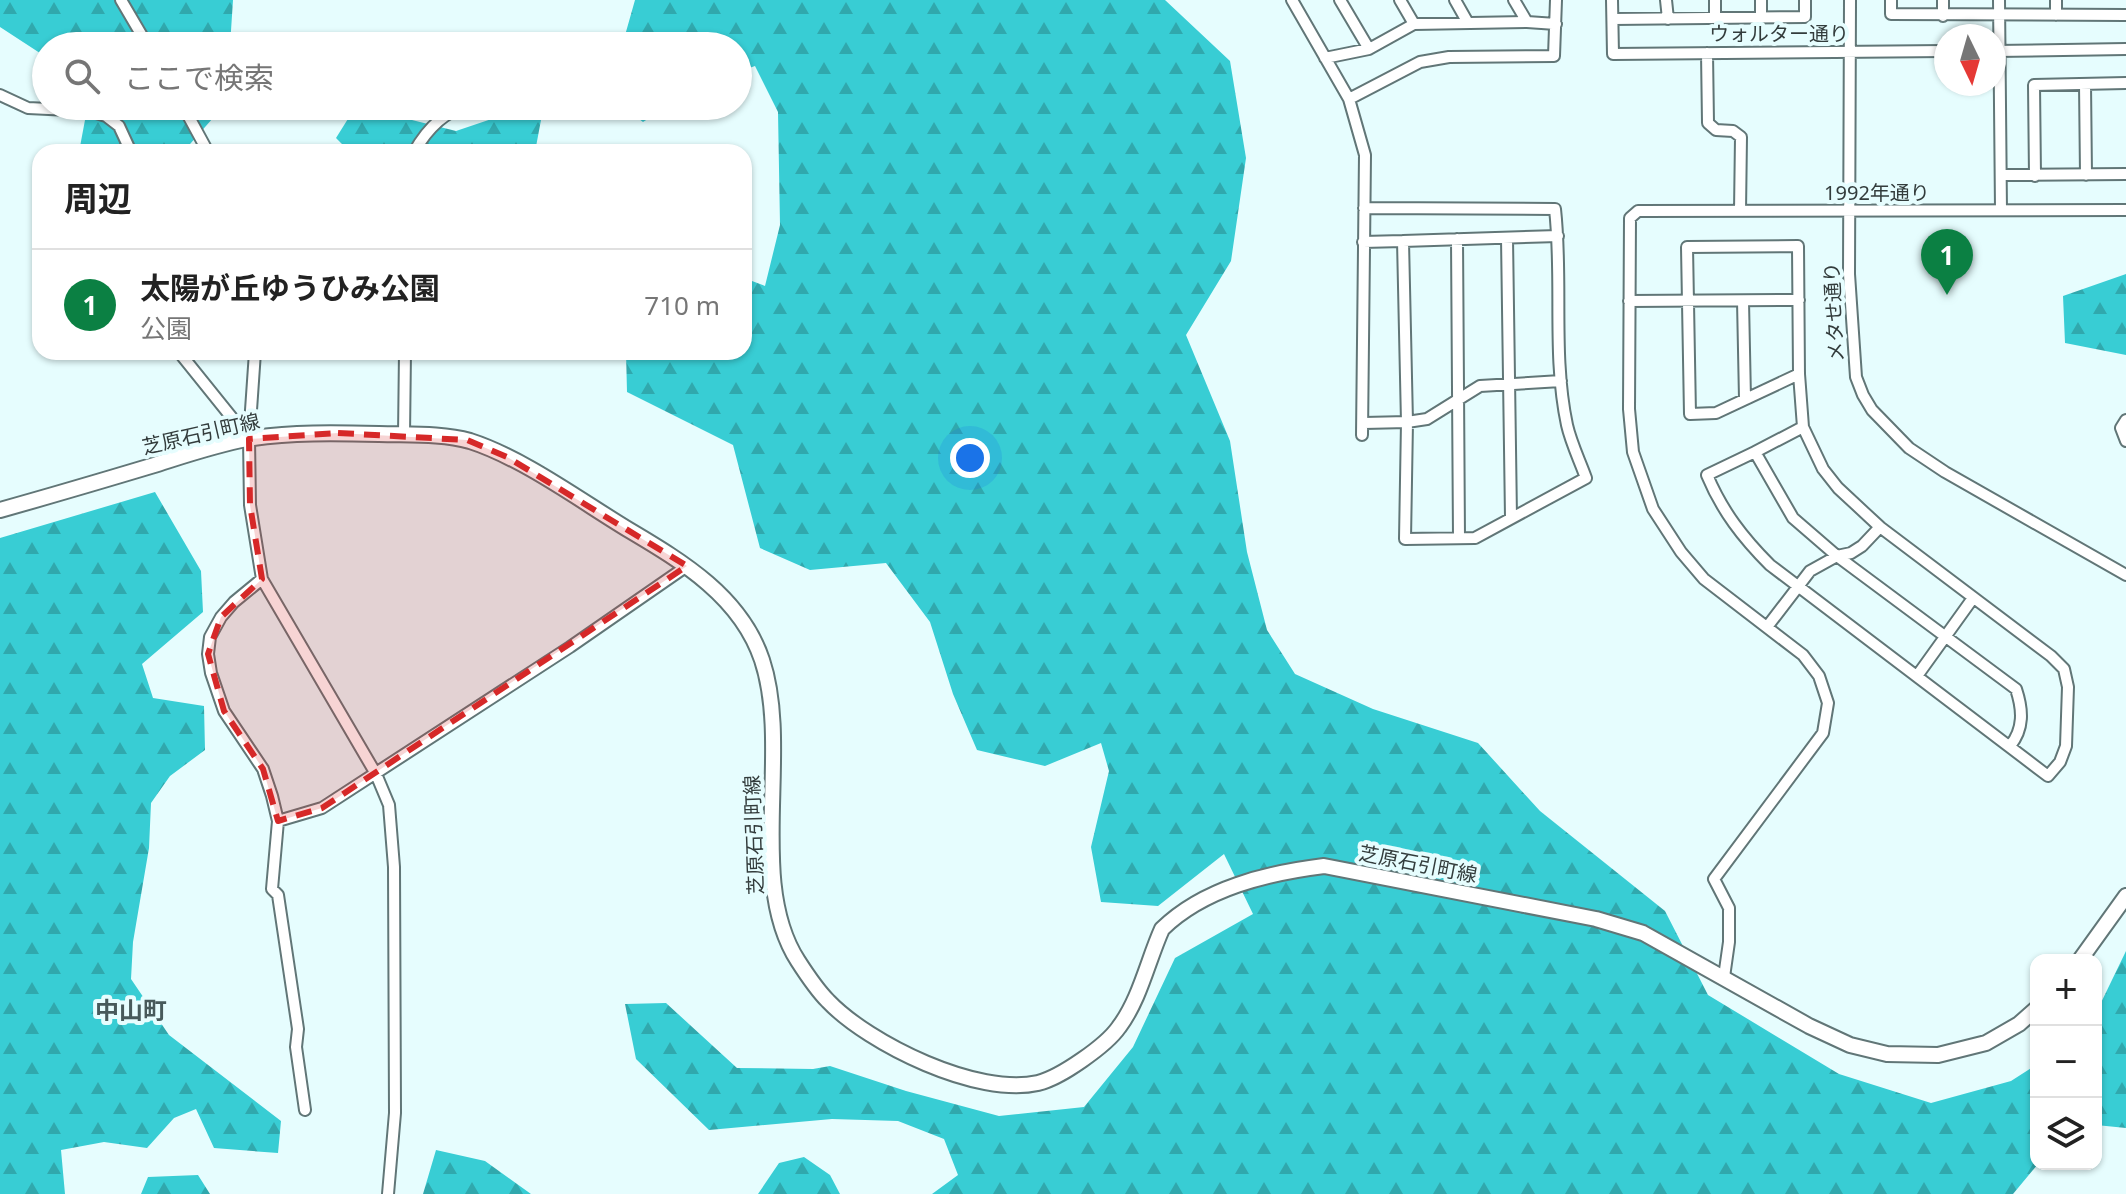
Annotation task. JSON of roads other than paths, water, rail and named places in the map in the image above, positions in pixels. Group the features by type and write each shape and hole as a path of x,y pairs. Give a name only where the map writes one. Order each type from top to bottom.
{"main road":[{"name":"芝原石引町線","path":"0,510 249,439 338,433 404,435 467,440 507,457 687,566 717,590 740,616 762,658 772,704 775,897 794,955 829,1002 884,1044 928,1065 971,1078 1027,1084 1048,1079 1092,1053 1119,1028 1162,929 1174,917 1195,903 1278,872 1324,866 1596,919 1643,933 1809,1026 1850,1045 1887,1054 1938,1055 1986,1043 2030,1014"},
{"path":"2084,954 2126,896"}],"street":[{"path":"121,0 140,32"},
{"path":"1292,0 1349,99 1365,155 1362,435"},
{"path":"1340,0 1369,49"},
{"path":"1400,0 1414,24"},
{"path":"1455,0 1468,23"},
{"path":"1514,0 1527,22"},
{"path":"1349,99 1420,62 1449,57 1554,56 1556,0"},
{"path":"1612,0 1613,19 1805,17 1805,0"},
{"path":"1666,0 1668,19"},
{"path":"1715,0 1715,18"},
{"path":"1761,0 1761,18"},
{"name":"メタせ通り","path":"1850,0 1849,274 1856,377 1872,410 1909,448 1945,472 2126,575"},
{"path":"1891,0 1891,14 2126,15"},
{"path":"1943,0 1943,16"},
{"path":"1998,24 1999,0"},
{"path":"2056,0 2056,15"},
{"path":"2107,0 2107,15"},
{"name":"ウォルター通り","path":"1613,19 1613,54 1934,51"},
{"path":"1325,58 1369,49 1414,24 1556,24"},
{"path":"2006,51 2126,49"},
{"path":"1707,53 1708,123 1716,130 1733,131 1741,137 1740,211"},
{"path":"2035,176 2034,85 2126,83"},
{"path":"2085,84 2086,175"},
{"path":"0,95 32,108"},
{"path":"1998,96 2001,210"},
{"path":"111,120 119,126 127,144"},
{"path":"191,120 204,144"},
{"path":"419,144 441,120"},
{"path":"2001,175 2126,174"},
{"path":"1364,208 1555,209 1561,381 1568,426 1586,478 1475,538 1405,539 1407,422 1403,241"},
{"name":"1992年通り","path":"1629,301 1630,218 1638,211 2126,210"},
{"path":"1363,242 1558,236"},
{"path":"1507,238 1511,518"},
{"path":"1457,239 1459,538"},
{"path":"1799,374 1716,413 1690,414 1687,247 1798,246 1799,374 1803,427 1823,469 1838,488 1880,527 2064,669 2068,687 2066,746 2048,776 1770,565 1742,537 1717,500 1707,475 1803,427"},
{"path":"1724,977 1729,942 1729,908 1714,879 1823,733 1828,703 1819,676 1803,655 1704,579 1681,552 1653,509 1633,452 1629,409 1629,301 1799,300"},
{"path":"1743,301 1745,399"},
{"path":"185,360 249,439"},
{"path":"254,360 249,439 250,505 262,579 376,774 389,805 394,867 396,1074 388,1194"},
{"path":"404,435 405,360"},
{"path":"1364,423 1427,419 1480,386 1561,381"},
{"path":"2126,420 2121,428 2126,441"},
{"path":"1755,452 1793,518 1837,556 2016,689 2022,705 2019,735 2010,746"},
{"path":"1767,627 1810,571 1837,556 1851,553 1880,527"},
{"path":"278,821 322,808 687,566"},
{"path":"262,579 221,617 210,637 208,654 224,711 263,769 278,821 272,889 278,895 298,1029 296,1047 305,1110"},
{"path":"1917,676 1973,598"}],"place":[{"name":"太陽が丘ゆうひみ公園","path":"1947,295"}],"district":[{"name":"中山町","path":"131,1011"}]}
